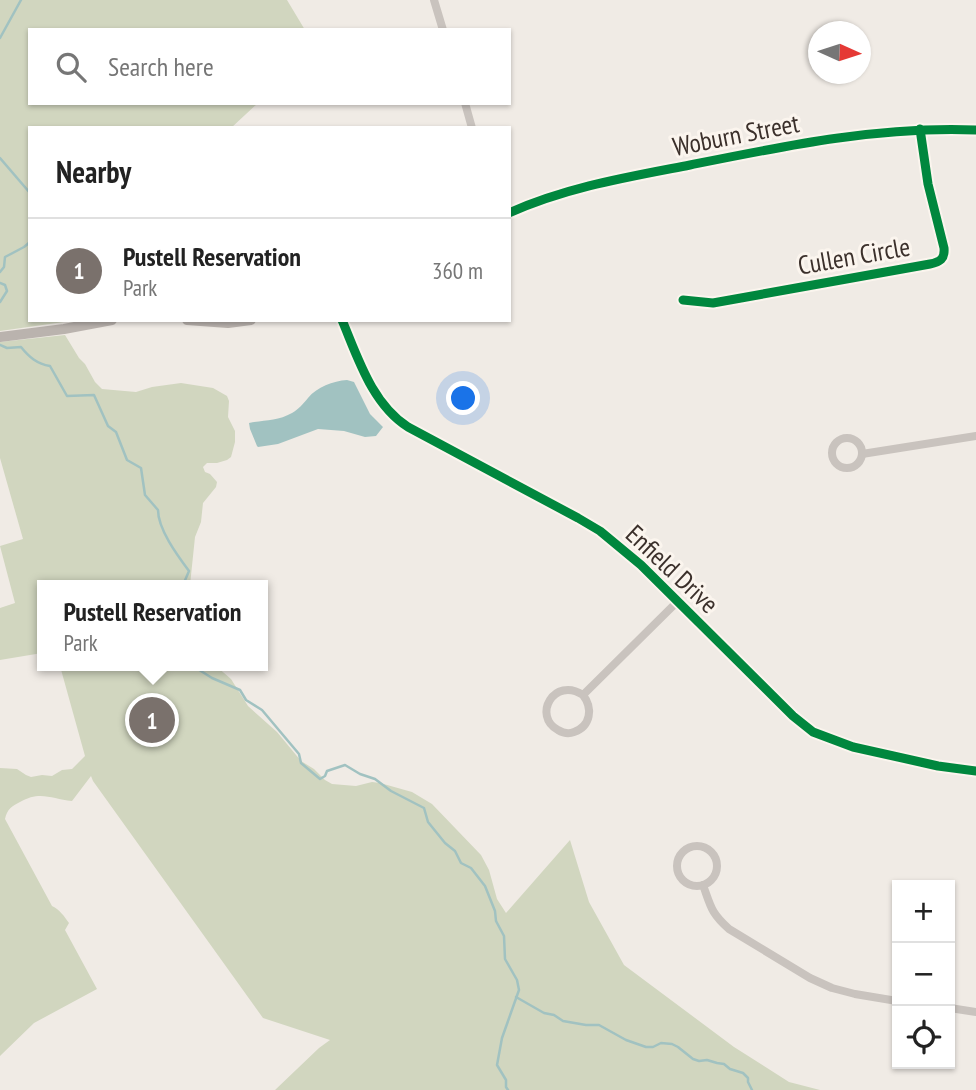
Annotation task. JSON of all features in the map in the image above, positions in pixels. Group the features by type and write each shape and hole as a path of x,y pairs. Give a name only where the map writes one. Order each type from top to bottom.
{"street":[{"path":"434,0 442,28"},
{"path":"466,105 471,126"},
{"name":"Woburn Street","path":"511,212 552,195 610,181 801,143 920,129 976,130"},
{"name":"Cullen Circle","path":"683,300 713,303 940,261 944,256 944,248 928,184 920,129"},
{"path":"0,337 101,322"},
{"path":"214,322 236,322"},
{"name":"Enfield Drive","path":"343,322 375,394 394,416 408,427 589,524 624,550 813,733 853,747 938,766 976,771"},
{"path":"862,454 976,436"},
{"path":"583,695 678,601"},
{"path":"564,690 583,695 590,708 587,722 576,732 555,729 547,717 548,703 552,697 564,690"},
{"path":"693,847 706,848 715,858 716,871 704,885 691,885 681,878 678,872 678,859 693,847"},
{"path":"704,885 715,915 729,929 810,978 843,992 892,1000"},
{"path":"955,1009 976,1012"}],"green space":[{"path":"0,0 287,0 304,28 28,28 28,105 256,105 233,126 28,126 28,322 64,322 0,331"},
{"path":"65,335 102,389 136,392 181,383 213,388 227,396 228,417 235,431 235,442 231,457 217,463 207,463 203,467 217,482 203,503 201,522 195,537 191,580 37,580 37,654 0,660 0,608 15,603 0,546 23,539 0,458 0,342"},
{"path":"61,671 222,671 231,679 248,706 277,732 301,761 325,780 332,784 356,786 380,783 412,792 432,804 481,855 489,870 497,899 506,913 570,840 589,902 624,965 734,1047 789,1082 820,1090 275,1090 330,1040 263,1018 91,776 72,801 34,796 12,806 5,819 52,906 60,911 69,923 65,930 97,989 34,1023 0,1056 0,768 17,769 31,777 52,776 62,770 72,769 85,756"}],"water":[{"path":"347,380 354,382 370,414 383,427 376,436 365,437 344,431 318,429 278,444 257,446 249,423 287,416 321,388"}],"waterway":[{"path":"0,38 21,0"},
{"path":"0,158 28,191"},
{"path":"0,272 4,267 5,257 28,244"},
{"path":"0,283 5,285 7,291 0,302"},
{"path":"0,345 7,348 21,347 34,360 50,366 67,396 94,395 108,426 116,432 127,460 141,468 145,495 158,510 165,533 189,571 185,580"},
{"path":"201,671 240,690 246,700 262,710 299,754 301,763 320,779 327,771 345,765 424,808 428,822 455,851 461,863 471,868 485,886 496,921 504,936 505,959 517,980 519,990 502,1038 497,1065 506,1080 508,1090"},
{"path":"516,997 563,1021 599,1025 626,1040 646,1047 661,1043 672,1044 693,1059 724,1064 743,1073 752,1090"}],"cycle path":[{"path":"683,300 713,303 939,261 944,255 944,248 928,184 920,129"},
{"path":"511,212 553,196 598,184 796,145 868,134 976,130"},
{"path":"343,322 368,379 395,417 408,427 600,531 641,565 793,716 813,732 853,747 938,766 976,771"}],"place":[{"name":"Pustell Reservation","path":"152,720"}]}
